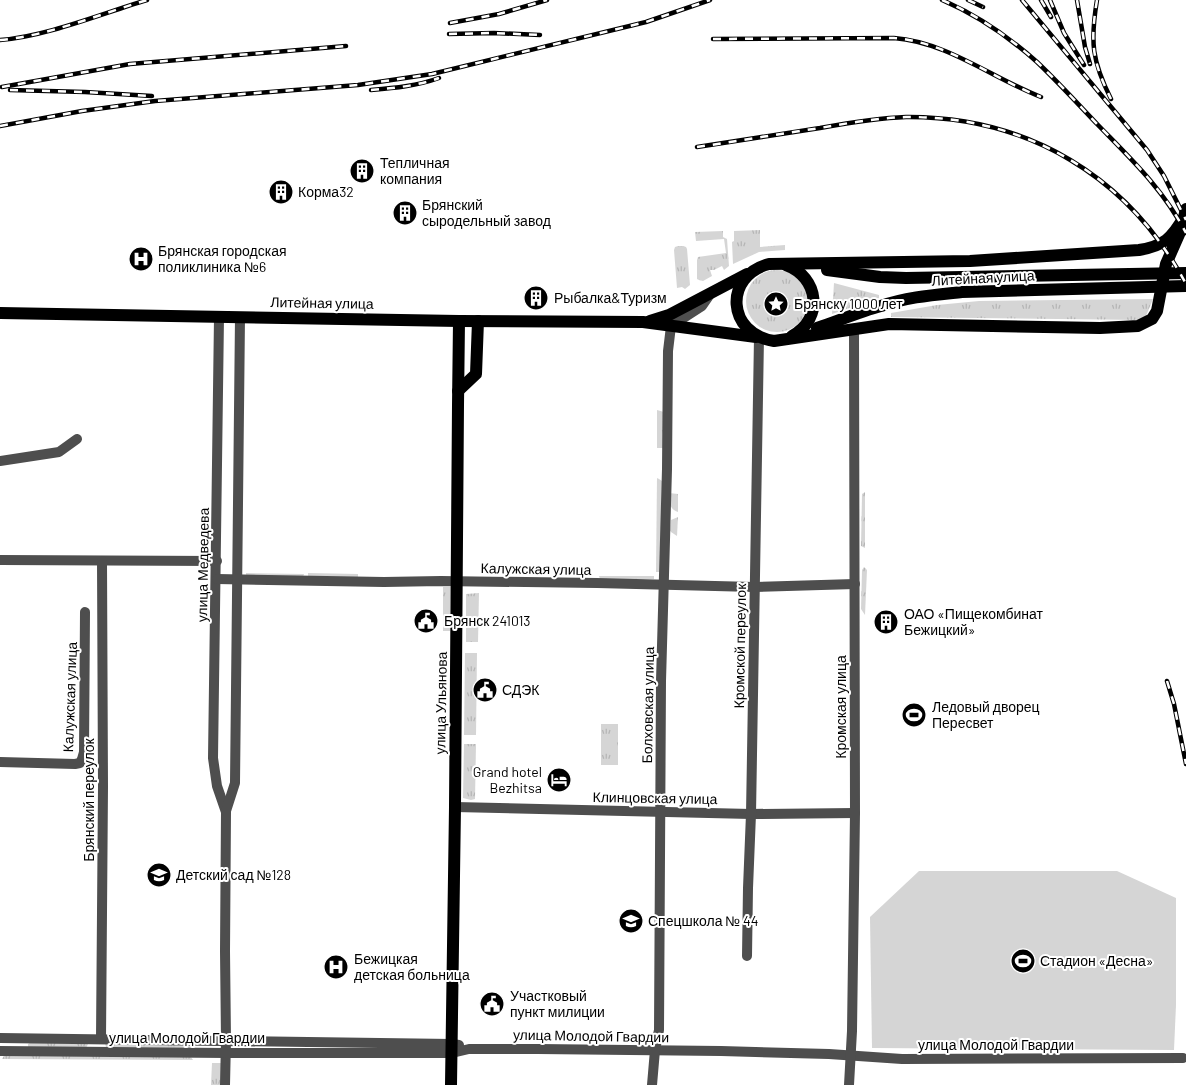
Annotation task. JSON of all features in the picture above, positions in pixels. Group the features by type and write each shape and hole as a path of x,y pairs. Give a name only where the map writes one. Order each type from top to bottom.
{"main road":[{"path":"783,264 970,261 1148,249 1166,241 1174,233 1185,213"},
{"path":"789,338 805,327 810,318 814,299 812,289 801,273 793,267 776,263 762,266 750,273 740,286 737,294 738,311 745,326 752,332 759,337 774,340 782,340 889,324 1100,328 1138,326 1152,319 1157,311 1166,264 1176,244 1185,213"},
{"path":"1148,249 1160,264 1164,275"},
{"name":"Литейная улица","path":"783,264 880,277 906,278 1186,273"},
{"name":"Литейная улица","path":"643,322 669,315 750,273"},
{"name":"Литейная улица","path":"789,338 882,305 912,298 962,292 1186,286"},
{"name":"Литейная улица","path":"0,313 460,321 643,322 759,337"},
{"name":"улица Ульянова","path":"451,1085 460,321"},
{"path":"458,392 476,374 478,321"}],"street":[{"path":"672,326 702,306 712,292"},
{"name":"улица Медведева","path":"219,317 217,579 213,758 217,786 226,812"},
{"name":"улица Медведева","path":"225,1085 226,812 235,783 240,317"},
{"name":"Болховская улица","path":"652,1085 659,1030 662,681 668,351 672,326"},
{"name":"Кромская улица","path":"849,1085 852,1031 855,812 854,328"},
{"name":"Кромской переулок","path":"747,956 759,337"},
{"path":"0,461 59,452 77,439"},
{"path":"0,560 217,560"},
{"name":"Брянский переулок","path":"101,1039 102,560"},
{"name":"Калужская улица","path":"217,579 596,583 754,587 855,584"},
{"name":"Калужская улица","path":"0,762 80,763 84,752 85,612"},
{"name":"Клинцовская улица","path":"455,807 751,814 855,812"},
{"name":"улица Молодой Гвардии","path":"0,1038 226,1040 469,1049 790,1053 902,1059 1183,1058"},
{"name":"улица Молодой Гвардии","path":"0,1050 226,1053 452,1048"}],"green space":[{"path":"760,230 760,247 785,245 785,250 759,252 733,264 732,242 734,241 734,231"},
{"path":"723,231 723,237 727,239 729,266 724,270 722,266 710,270 712,276 703,281 697,279 698,257 726,253 724,239 696,241 695,232"},
{"path":"678,246 686,247 687,249 690,285 685,289 682,287 677,288 674,250"},
{"path":"777,270 789,272 799,279 806,289 808,301 806,313 799,323 789,330 777,332 765,330 755,323 748,313 746,301 748,289 755,279 765,272"},
{"path":"834,283 879,295 879,298 832,314"},
{"path":"1153,299 1146,316 1141,320 891,317 891,313 937,305 979,301"},
{"path":"657,410 664,412 663,448 657,448"},
{"path":"657,478 662,481 660,572 656,572"},
{"path":"865,492 865,548 861,546 862,494"},
{"path":"669,493 678,494 678,512 671,507"},
{"path":"678,517 677,536 670,530 671,520"},
{"path":"864,567 867,570 865,615 861,609 862,570"},
{"path":"246,573 304,574 303,577 246,577"},
{"path":"308,573 358,574 358,578 308,576"},
{"path":"599,576 654,576 654,579 600,579"},
{"path":"443,587 451,587 450,631 443,631"},
{"path":"479,593 478,642 466,642 466,594"},
{"path":"465,653 477,653 476,735 464,735"},
{"path":"601,724 618,724 618,765 601,765"},
{"path":"464,744 476,744 475,799 471,800 463,798"},
{"name":"Стадион «Десна»","path":"919,871 1117,871 1176,898 1174,1050 872,1048 870,917"},
{"path":"31,1042 88,1044 86,1048 28,1047 28,1044"},
{"path":"105,1043 193,1044 193,1048 106,1047"},
{"path":"5,1054 189,1054 193,1060 2,1059"},
{"path":"212,1063 222,1063 221,1085 211,1085"}],"railway":[{"path":"0,40 37,34 74,24 147,0"},
{"path":"450,23 499,14 547,0"},
{"path":"0,126 82,111 155,101 358,85 432,74 646,22 710,0"},
{"path":"942,0 992,27 1037,62 1146,176 1167,202 1186,233"},
{"path":"968,0 983,7"},
{"path":"1022,0 1147,150 1164,176 1186,220"},
{"path":"1041,0 1051,17"},
{"path":"1050,0 1064,33 1084,65"},
{"path":"1077,0 1085,47 1090,64"},
{"path":"1097,0 1093,40 1094,51 1096,62 1111,99"},
{"path":"449,34 540,35"},
{"path":"713,39 894,38 914,41 951,53 1041,97"},
{"path":"2,87 130,64 346,46"},
{"path":"371,90 414,85 439,78"},
{"path":"10,90 152,96"},
{"path":"697,147 852,123 906,117 951,120 993,128 1033,141 1070,160 1105,184 1135,213 1163,246 1186,284"},
{"path":"1167,681 1174,704 1186,764"}],"place":[{"name":"Тепличная компания","path":"362,171"},
{"name":"Корма32","path":"281,192"},
{"name":"Брянский сыродельный завод","path":"405,213"},
{"name":"Брянская городская поликлиника №6","path":"141,259"},
{"name":"Рыбалка&Туризм","path":"536,298"},
{"name":"Брянску 1000 лет","path":"776,304"},
{"name":"Брянск 241013","path":"426,621"},
{"name":"ОАО «Пищекомбинат Бежицкий»","path":"886,622"},
{"name":"СДЭК","path":"485,690"},
{"name":"Ледовый дворец Пересвет","path":"914,715"},
{"name":"Grand hotel Bezhitsa","path":"559,780"},
{"name":"Детский сад №128","path":"159,875"},
{"name":"Спецшкола № 44","path":"631,921"},
{"name":"Стадион «Десна»","path":"1023,961"},
{"name":"Бежицкая детская больница","path":"336,967"},
{"name":"Участковый пункт милиции","path":"492,1004"}]}
